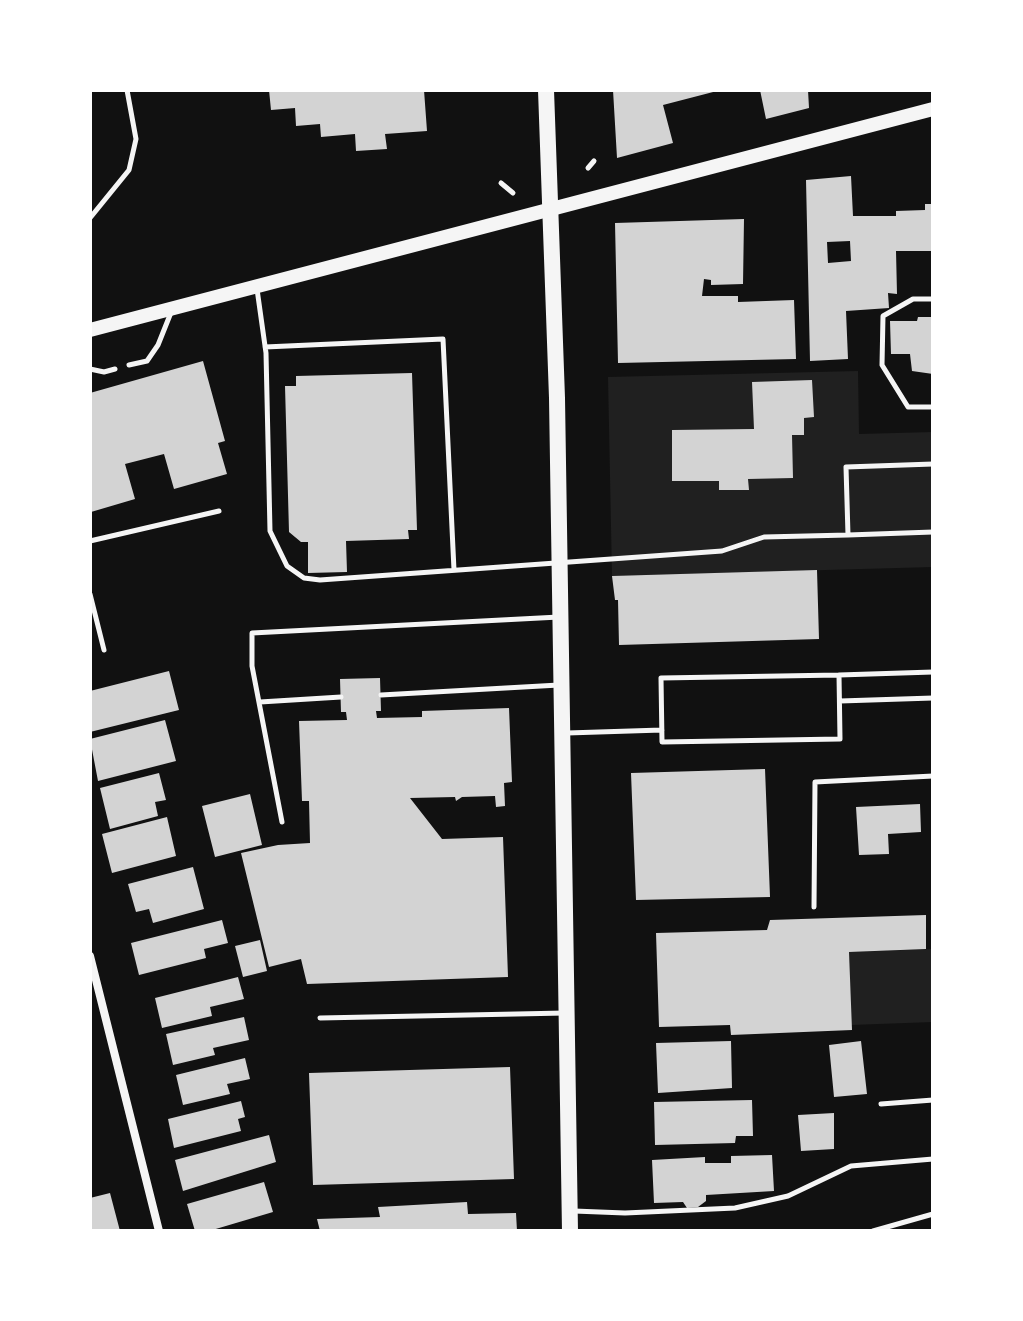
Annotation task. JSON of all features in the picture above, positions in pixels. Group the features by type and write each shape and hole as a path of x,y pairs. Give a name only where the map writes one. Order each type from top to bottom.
{"main road":[{"path":"546,90 559,562 570,1231"}],"street":[{"path":"90,329 933,109"},
{"path":"90,956 159,1231"}],"lane":[{"path":"90,218 129,170 136,139 127,90"},
{"path":"257,284 265,347 270,531 287,566 304,578 320,580 722,551 764,537 933,532"},
{"path":"933,299 913,299 883,316 882,365 908,407 933,407"},
{"path":"129,365 147,361 158,345 173,307"},
{"path":"265,347 443,339 454,570"},
{"path":"90,369 104,372 115,369"},
{"path":"848,535 846,467 933,464"},
{"path":"90,541 219,511"},
{"path":"90,594 104,650"},
{"path":"282,822 252,666 252,633 560,617"},
{"path":"839,675 840,739 662,742 661,678 933,672"},
{"path":"381,695 561,685"},
{"path":"260,702 341,697"},
{"path":"840,701 933,698"},
{"path":"562,733 662,730"},
{"path":"814,907 815,782 933,776"},
{"path":"320,1018 566,1013"},
{"path":"881,1104 933,1100"},
{"path":"569,1210 639,1212 735,1208 788,1196 851,1166 933,1159"},
{"path":"873,1231 933,1214"}],"path":[{"path":"588,168 594,161"},
{"path":"501,183 513,193"}],"shaded area":[{"path":"858,371 859,434 933,432 933,567 612,576 608,377"},
{"path":"933,949 933,1022 851,1025 849,952"}],"building":[{"path":"269,90 424,90 427,131 385,134 387,149 356,151 355,134 321,137 320,124 296,126 295,108 271,110"},
{"path":"613,90 717,91 663,105 673,143 617,158"},
{"path":"760,90 808,90 809,108 766,119"},
{"path":"851,176 853,216 896,216 896,211 925,210 925,204 933,204 933,251 896,251 897,294 888,293 889,308 846,311 848,359 810,361 806,180","holes":["850,241 851,261 828,263 827,242"]},
{"path":"744,219 743,284 711,285 711,280 704,279 702,296 738,296 738,302 794,300 796,359 618,363 615,223"},
{"path":"918,317 933,317 933,374 912,371 910,354 891,354 890,321 917,321"},
{"path":"203,361 225,441 218,443 227,474 174,489 164,454 125,464 135,499 91,512 90,393"},
{"path":"412,373 417,530 408,530 409,539 346,541 347,572 308,573 308,542 301,542 289,532 285,386 296,386 296,376"},
{"path":"812,380 814,417 804,418 804,435 792,435 793,478 748,479 749,490 719,490 719,481 672,481 672,430 754,429 752,382"},
{"path":"817,570 819,639 619,645 618,600 615,600 612,576"},
{"path":"169,671 179,710 90,732 90,691"},
{"path":"380,678 381,711 376,711 377,718 422,717 422,711 509,708 512,782 504,783 505,806 496,807 495,796 462,797 456,801 455,797 410,798 442,839 503,837 508,977 307,984 301,959 269,967 241,853 278,845 310,843 309,801 302,801 299,721 347,720 346,712 341,712 340,679"},
{"path":"165,720 176,761 98,781 90,739"},
{"path":"765,769 770,897 636,900 631,773"},
{"path":"159,773 166,800 155,802 158,816 110,829 100,788"},
{"path":"250,794 262,845 215,857 202,806"},
{"path":"920,804 921,832 888,834 889,854 859,855 856,807"},
{"path":"167,817 176,856 112,873 102,834"},
{"path":"193,867 204,909 153,923 149,909 136,912 128,884"},
{"path":"926,915 926,949 849,952 852,1030 731,1035 730,1025 659,1027 656,933 767,930 770,920"},
{"path":"222,920 228,943 204,949 206,958 139,975 131,943"},
{"path":"260,940 267,971 243,977 235,946"},
{"path":"238,977 244,999 210,1007 212,1016 162,1028 155,998"},
{"path":"244,1017 249,1040 213,1048 215,1055 173,1065 166,1034"},
{"path":"731,1041 732,1088 658,1093 656,1043"},
{"path":"861,1041 867,1094 834,1097 829,1045"},
{"path":"245,1058 250,1079 227,1084 230,1094 183,1105 176,1075"},
{"path":"510,1067 514,1179 313,1185 309,1073"},
{"path":"752,1100 753,1136 736,1136 735,1143 655,1145 654,1102"},
{"path":"241,1101 245,1117 238,1119 241,1131 174,1148 168,1119"},
{"path":"834,1113 834,1149 801,1151 798,1115"},
{"path":"269,1135 276,1162 183,1191 175,1160"},
{"path":"772,1155 774,1191 706,1195 706,1201 698,1207 687,1208 683,1202 654,1203 652,1160 705,1157 705,1163 731,1163 731,1156"},
{"path":"264,1182 273,1212 209,1231 195,1231 187,1204"},
{"path":"110,1193 120,1231 90,1231 90,1198"},
{"path":"467,1202 468,1214 516,1213 517,1231 320,1231 317,1219 380,1217 378,1207"}]}
